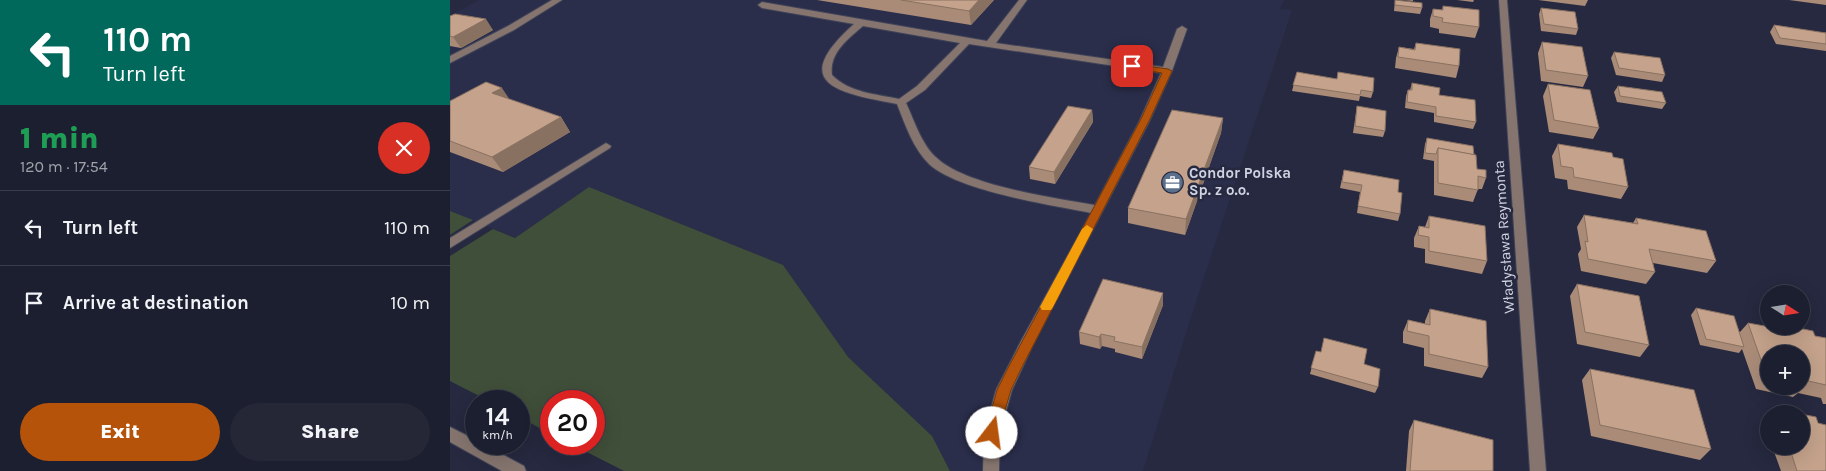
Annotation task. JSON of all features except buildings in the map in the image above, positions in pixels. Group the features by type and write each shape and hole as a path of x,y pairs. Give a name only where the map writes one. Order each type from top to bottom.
{"street":[{"path":"450,60 511,28 558,0"},
{"path":"989,45 1023,0"},
{"name":"Władysława Reymonta","path":"1503,0 1538,471"},
{"path":"762,4 860,24 966,42 1168,71"},
{"path":"860,24 830,56 826,65 827,76 845,88 901,102 921,88 966,42"},
{"path":"990,471 992,433 1004,390 1146,119 1168,71 1182,28"},
{"path":"901,102 917,137 931,160 940,167 976,182 1020,194 1098,210"},
{"path":"450,244 606,146"},
{"path":"450,434 518,471"}],"shaded area":[{"name":"Condor Polska Sp. z o.o.","path":"479,0 1284,0 1280,9 1292,10 1193,311 1143,471 950,471 932,436 848,357 783,265 589,187 515,238 450,211 450,16"}],"green space":[{"path":"589,187 783,265 848,357 932,436 950,471 624,471 593,455 605,455 605,390 540,390 540,428 530,423 530,390 468,390 450,381 450,256 493,229 515,238"},
{"path":"450,211 473,220 450,235"}],"slow traffic":[{"path":"1047,307 1087,229"}],"place":[{"name":"Condor Polska Sp. z o.o.","path":"1173,182"}],"route":[{"path":"992,433 1004,390 1015,366 1146,119 1168,71 1132,66"}]}
